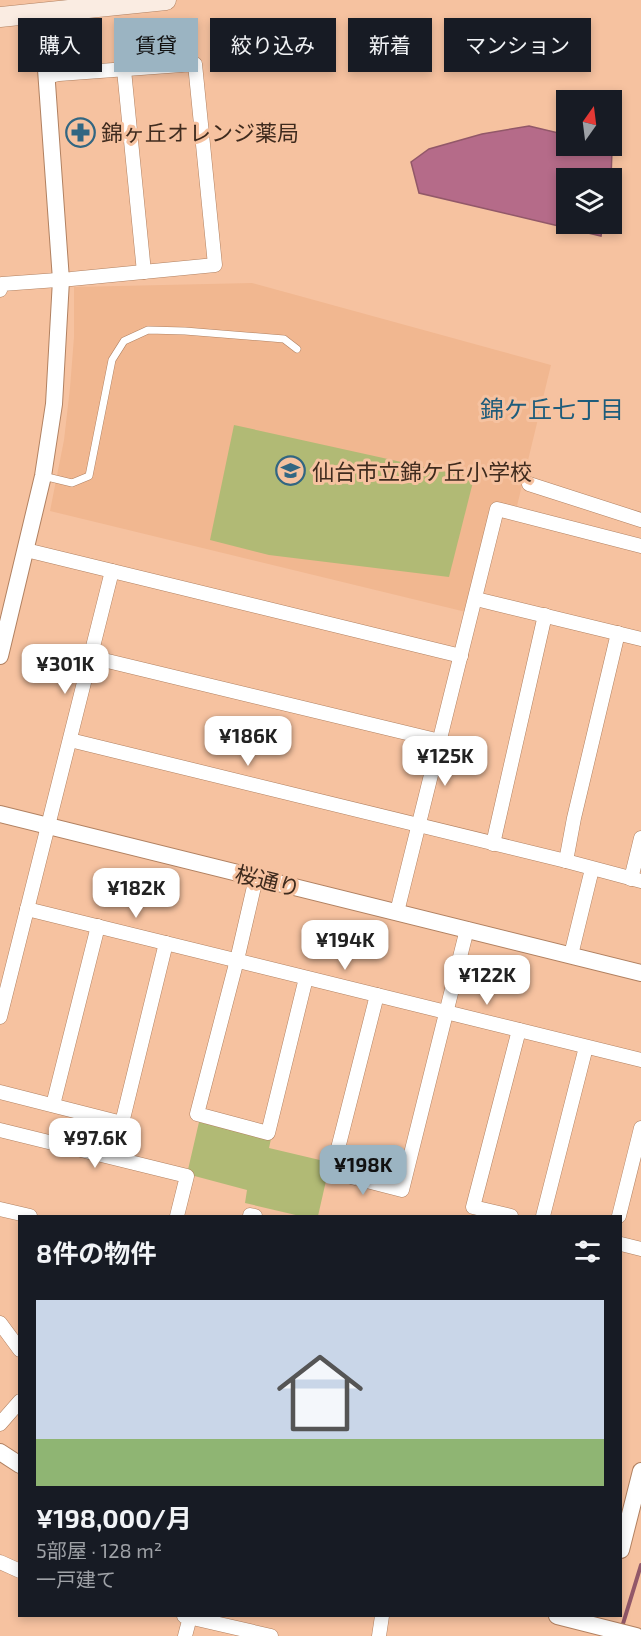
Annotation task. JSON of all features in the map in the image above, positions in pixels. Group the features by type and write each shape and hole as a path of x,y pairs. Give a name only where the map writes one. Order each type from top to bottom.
{"main road":[{"path":"0,17 166,0"}],"street":[{"path":"0,656 43,476 54,404 62,280 42,13"},
{"path":"46,77 114,71"},
{"path":"124,72 144,272"},
{"path":"0,290 2,284 215,265 196,72"},
{"path":"529,484 641,520"},
{"path":"397,912 497,509 641,546"},
{"path":"26,549 461,656"},
{"path":"0,1017 112,571"},
{"path":"476,599 641,639"},
{"path":"493,844 545,615"},
{"path":"566,861 618,633"},
{"path":"91,657 440,741"},
{"path":"70,740 636,880 641,838"},
{"name":"桜通り","path":"0,814 641,973"},
{"path":"571,955 592,869"},
{"path":"256,878 197,1114 268,1133 306,978"},
{"path":"27,909 641,1060"},
{"path":"53,1105 98,926"},
{"path":"377,995 332,1172 402,1190 467,929"},
{"path":"0,1092 122,1123 166,943"},
{"path":"507,1215 473,1207 519,1030"},
{"path":"543,1215 586,1047"},
{"path":"619,1215 641,1128"},
{"path":"0,1130 187,1176 177,1215"},
{"path":"0,1209 26,1215"},
{"path":"622,1244 641,1249"},
{"path":"0,1323 18,1347"},
{"path":"0,1424 18,1403"},
{"path":"0,1452 18,1464"},
{"path":"622,1546 641,1471"},
{"path":"0,1562 18,1570"},
{"path":"185,1636 187,1617"},
{"path":"199,1617 223,1619 271,1636"},
{"path":"379,1636 382,1617"},
{"path":"560,1617 636,1636"}],"lane":[{"path":"43,476 72,483 89,476 112,360 124,341 148,330 185,331 284,339 297,349"}],"shaded area":[{"path":"529,126 556,132 556,156 612,156 611,168 556,168 556,225 419,193 411,162 429,149 482,134"},
{"name":"仙台市立錦ケ丘小学校","path":"252,283 551,365 517,506 493,502 466,612 50,511 64,440 70,388 74,337 74,287"}],"green space":[{"path":"234,425 474,478 449,577 269,555 210,540"},
{"path":"199,1122 271,1139 269,1148 324,1161 321,1170 328,1172 318,1215 296,1215 245,1203 247,1190 187,1174"}],"waterway":[{"path":"622,1627 641,1565"}],"place":[{"name":"錦ヶ丘オレンジ薬局","path":"80,132"},
{"name":"仙台市立錦ケ丘小学校","path":"291,471"}],"district":[{"name":"錦ケ丘七丁目","path":"552,408"}]}
